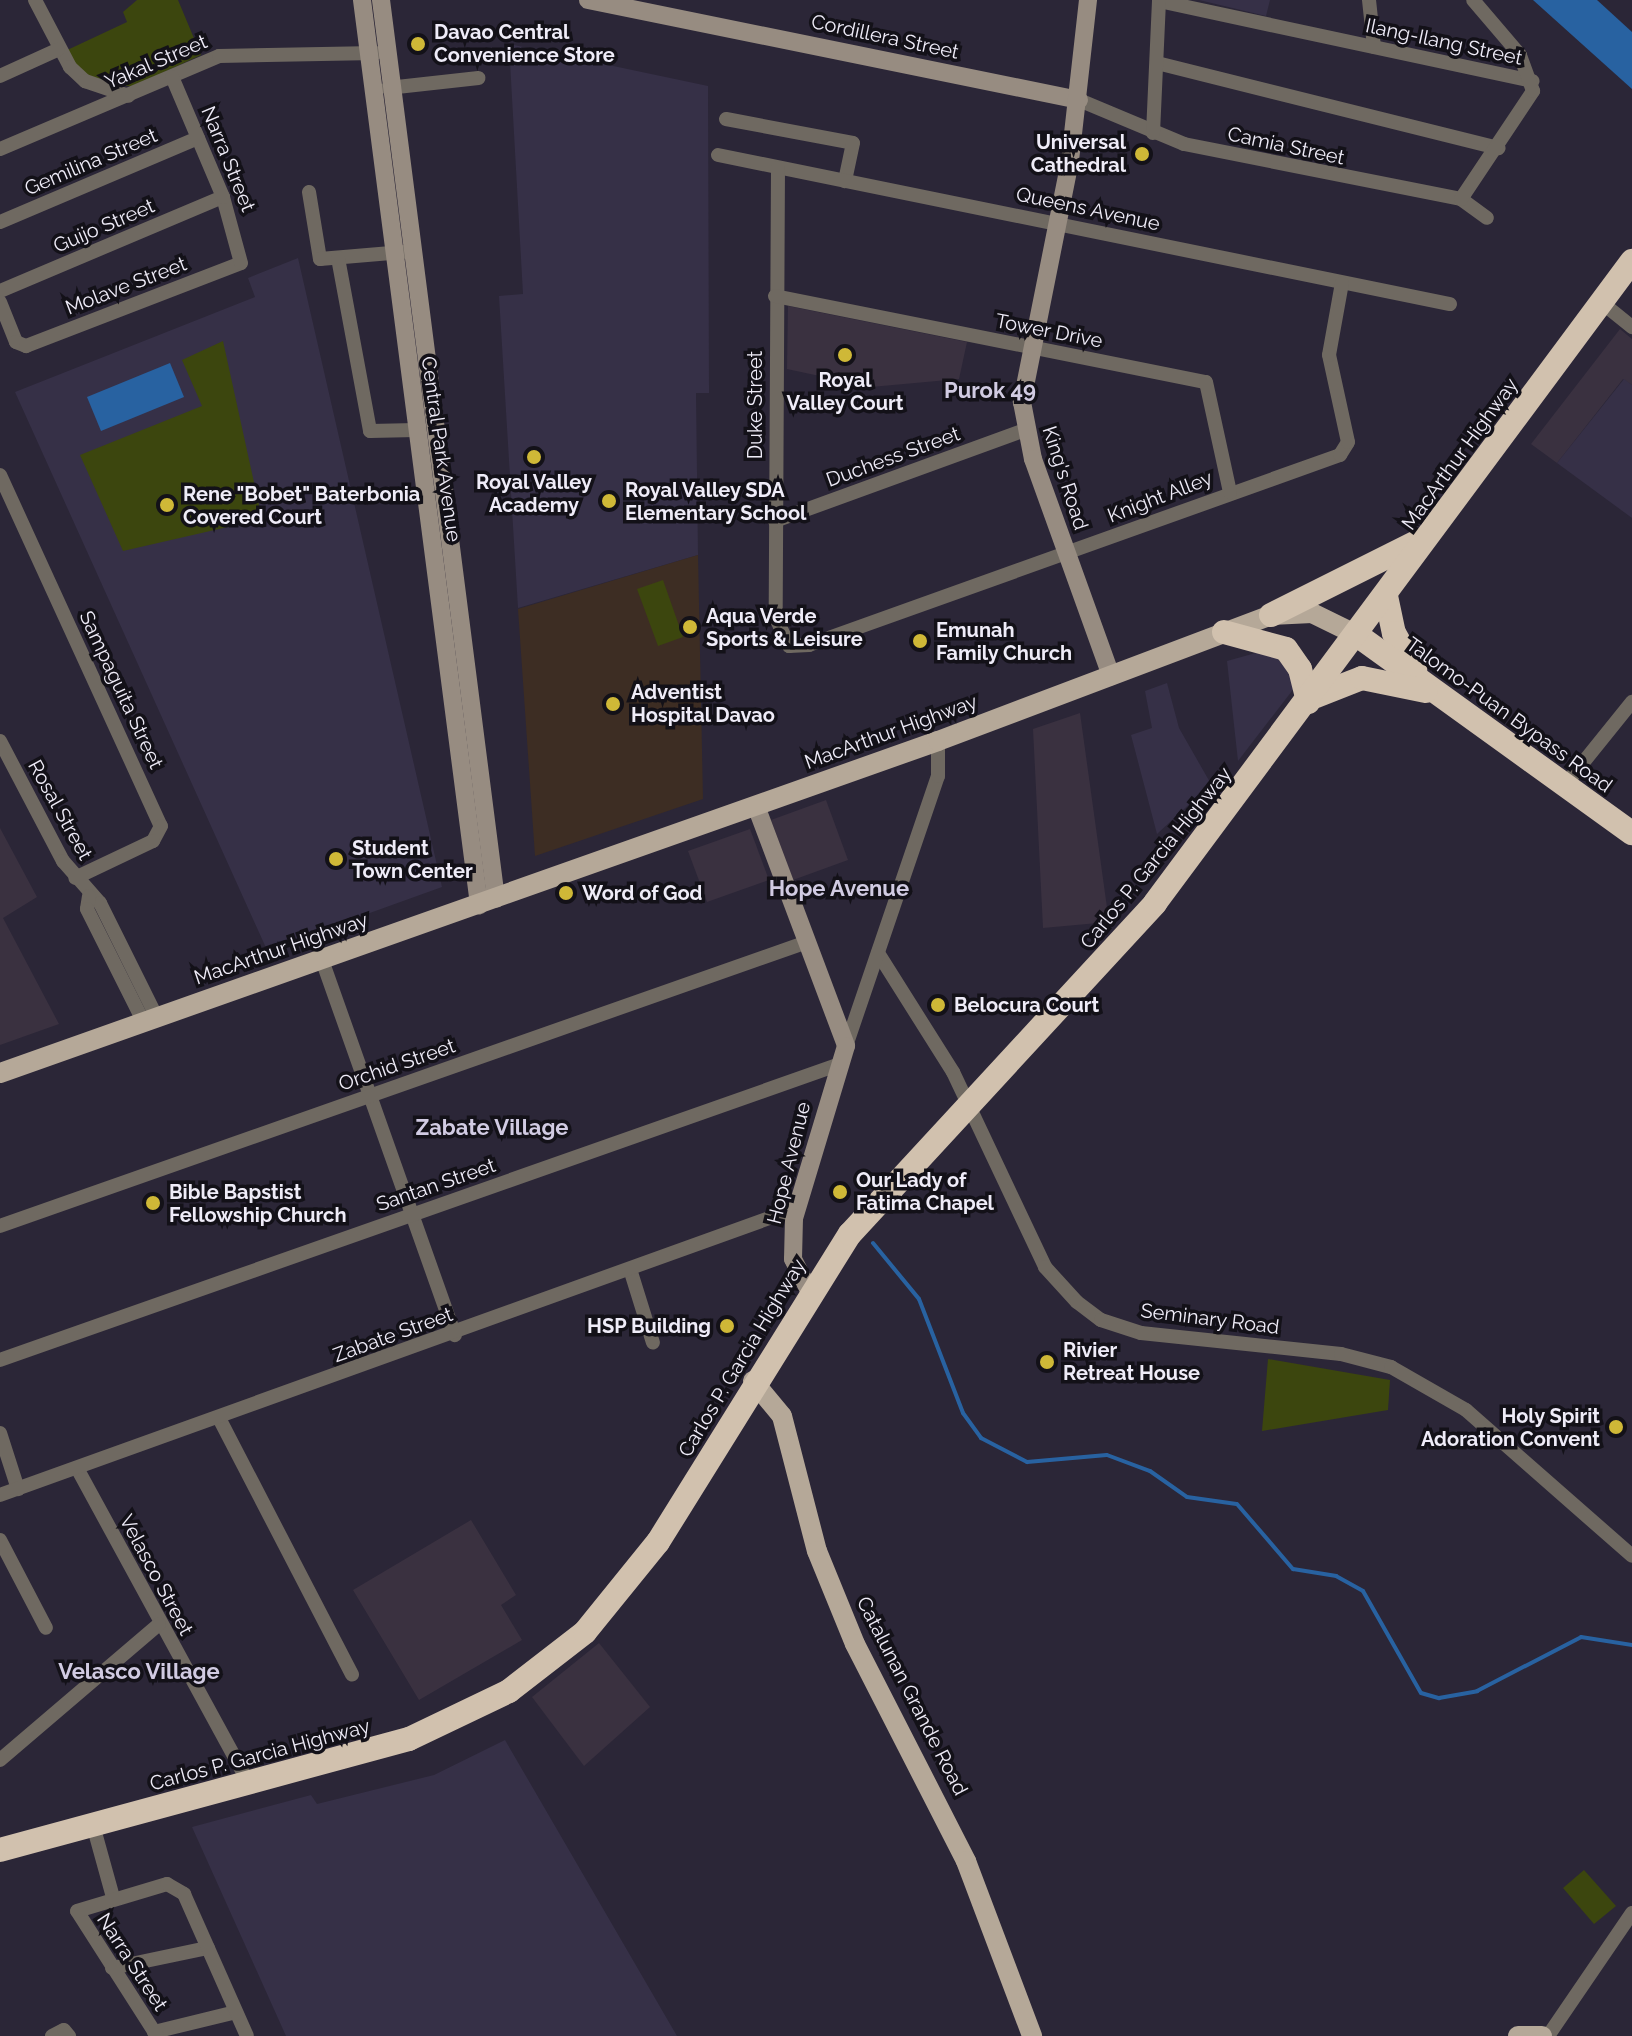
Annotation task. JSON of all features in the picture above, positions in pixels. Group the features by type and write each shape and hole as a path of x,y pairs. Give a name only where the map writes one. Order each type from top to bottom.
{"highway":[{"name":"MacArthur Highway","path":"1357,635 1632,261"},
{"path":"1271,615 1430,535"},
{"path":"1386,596 1397,640 1423,682"},
{"path":"1224,632 1286,649 1300,669 1308,702 1362,678 1444,697"},
{"name":"Talomo-Puan Bypass Road","path":"1357,635 1632,833"},
{"name":"Carlos P. Garcia Highway","path":"0,1850 409,1739 540,1669 638,1571 809,1290 877,1202 1155,903 1357,635"}],"main road":[{"name":"MacArthur Highway","path":"0,1073 938,741 1271,615 1312,613 1357,635"},
{"name":"Catalunan Grande Road","path":"753,1381 782,1416 817,1551 855,1644 966,1861 1032,2036"},
{"path":"1518,2036 1545,2036"}],"street":[{"path":"35,0 57,50 85,81 129,96"},
{"name":"Central Park Avenue","path":"362,0 388,88 416,430 447,595"},
{"name":"Central Park Avenue","path":"381,0 375,52 487,902"},
{"name":"Cordillera Street","path":"588,0 1079,100"},
{"name":"King's Road","path":"1088,0 1079,100 1059,222 1023,387 1025,430 1111,676"},
{"path":"1153,133 1159,0"},
{"name":"Ilang-Ilang Street","path":"1159,0 1533,81"},
{"path":"1369,0 1376,16 1374,47"},
{"path":"1461,199 1530,101 1533,81 1473,0"},
{"path":"0,76 57,50"},
{"name":"Yakal Street","path":"0,149 219,56 375,52"},
{"path":"1157,63 1499,148"},
{"name":"Narra Street","path":"172,77 223,197 244,258"},
{"path":"388,88 478,78"},
{"name":"Camia Street","path":"1079,100 1153,133 1281,168 1461,199 1487,218"},
{"path":"726,119 853,143 845,181"},
{"name":"Gemilina Street","path":"0,222 198,138"},
{"name":"Queens Avenue","path":"718,155 1450,304"},
{"name":"Duke Street","path":"778,168 775,521 782,641"},
{"path":"309,192 320,259 401,252"},
{"name":"Guijo Street","path":"0,291 223,197"},
{"name":"Molave Street","path":"0,302 19,345 244,258"},
{"path":"338,258 369,428 416,430"},
{"name":"Knight Alley","path":"782,641 809,645 1230,492 1335,458 1347,447 1329,366 1342,283"},
{"name":"Tower Drive","path":"775,296 1206,382 1230,492"},
{"path":"1601,302 1632,327"},
{"name":"Duchess Street","path":"775,521 1025,430"},
{"name":"Sampaguita Street","path":"0,475 161,826 153,841 75,878"},
{"path":"1565,785 1632,702"},
{"name":"Rosal Street","path":"0,741 75,878 89,896 87,909 150,1021"},
{"name":"Hope Avenue","path":"809,1290 793,1259 797,1208 843,1055 938,776 938,741"},
{"path":"756,806 807,942 843,1055"},
{"name":"Orchid Street","path":"0,1226 807,942"},
{"name":"Seminary Road","path":"878,953 969,1105 1045,1267 1101,1320 1141,1333 1341,1354 1391,1367 1466,1410 1632,1556"},
{"path":"322,960 455,1335"},
{"name":"Santan Street","path":"0,1360 412,1215 843,1055"},
{"name":"Zabate Street","path":"0,1495 455,1335 797,1208"},
{"path":"630,1269 653,1343"},
{"path":"219,1418 352,1675"},
{"path":"0,1433 18,1489"},
{"name":"Velasco Street","path":"77,1468 159,1624 249,1784"},
{"path":"0,1540 46,1628"},
{"path":"0,1760 159,1624"},
{"path":"93,1825 113,1897 176,1886 247,2036"},
{"name":"Narra Street","path":"113,1897 77,1908 155,2034"},
{"path":"1545,2036 1632,1913"},
{"path":"112,1968 208,1948"},
{"path":"155,2034 236,2012"}],"shaded area":[{"path":"1199,0 1270,0 1266,16"},
{"path":"509,44 708,86 709,393 696,393 698,555 518,608 499,296 523,294"},
{"path":"298,258 442,887 267,950 15,392 255,297 248,278"},
{"path":"788,306 967,342 959,379 871,387 787,369"},
{"path":"1620,329 1632,339 1632,385 1623,379 1557,463 1531,444"},
{"path":"1624,379 1632,385 1632,518 1557,463"},
{"name":"Adventist Hospital Davao","path":"698,555 703,799 535,856 518,609"},
{"path":"1270,649 1285,659 1295,687 1238,761 1227,661"},
{"path":"1167,683 1179,728 1211,784 1157,834 1131,735 1152,728 1145,691"},
{"path":"1080,713 1109,922 1043,928 1033,729"},
{"path":"826,800 848,860 793,880 771,820"},
{"path":"0,828 37,897 3,918 59,1024 0,1045"},
{"path":"750,829 769,880 707,902 688,851"},
{"path":"471,1520 516,1595 501,1605 522,1640 419,1700 353,1590"},
{"path":"599,1643 650,1707 584,1766 532,1697"},
{"path":"505,1740 677,2036 286,2036 192,1827 311,1795 317,1804 434,1775"}],"green space":[{"path":"137,0 178,0 201,55 132,87 85,75 63,52 127,22 123,12"},
{"path":"223,341 262,519 123,551 80,455 202,406 182,360"},
{"path":"663,580 683,637 658,646 637,589"},
{"path":"1268,1359 1390,1380 1388,1410 1262,1431"},
{"path":"1584,1870 1616,1906 1594,1924 1563,1888"}],"water":[{"path":"1533,0 1597,0 1632,32 1632,89"},
{"path":"170,363 184,397 101,431 87,397"}],"waterway":[{"path":"873,1243 919,1299 963,1413 981,1438 1027,1462 1107,1455 1150,1471 1187,1497 1237,1504 1293,1569 1336,1576 1363,1591 1421,1693 1439,1698 1477,1691 1581,1637 1632,1645"}],"place":[{"name":"Davao Central Convenience Store","path":"418,44"},
{"name":"Universal Cathedral","path":"1142,154"},
{"name":"Royal Valley Court","path":"845,355"},
{"name":"Royal Valley Academy","path":"534,457"},
{"name":"Royal Valley SDA Elementary School","path":"609,501"},
{"name":"Rene \"Bobet\" Baterbonia Covered Court","path":"167,505"},
{"name":"Aqua Verde Sports & Leisure","path":"690,627"},
{"name":"Emunah Family Church","path":"920,641"},
{"name":"Adventist Hospital Davao","path":"613,704"},
{"name":"Student Town Center","path":"336,859"},
{"name":"Word of God","path":"566,893"},
{"name":"Belocura Court","path":"938,1005"},
{"name":"Our Lady of Fatima Chapel","path":"840,1192"},
{"name":"Bible Bapstist Fellowship Church","path":"153,1203"},
{"name":"HSP Building","path":"727,1326"},
{"name":"Rivier Retreat House","path":"1047,1362"},
{"name":"Holy Spirit Adoration Convent","path":"1616,1427"}],"district":[{"name":"Purok 49","path":"990,391"},
{"name":"Hope Avenue","path":"839,889"},
{"name":"Zabate Village","path":"492,1128"},
{"name":"Velasco Village","path":"139,1672"}]}
